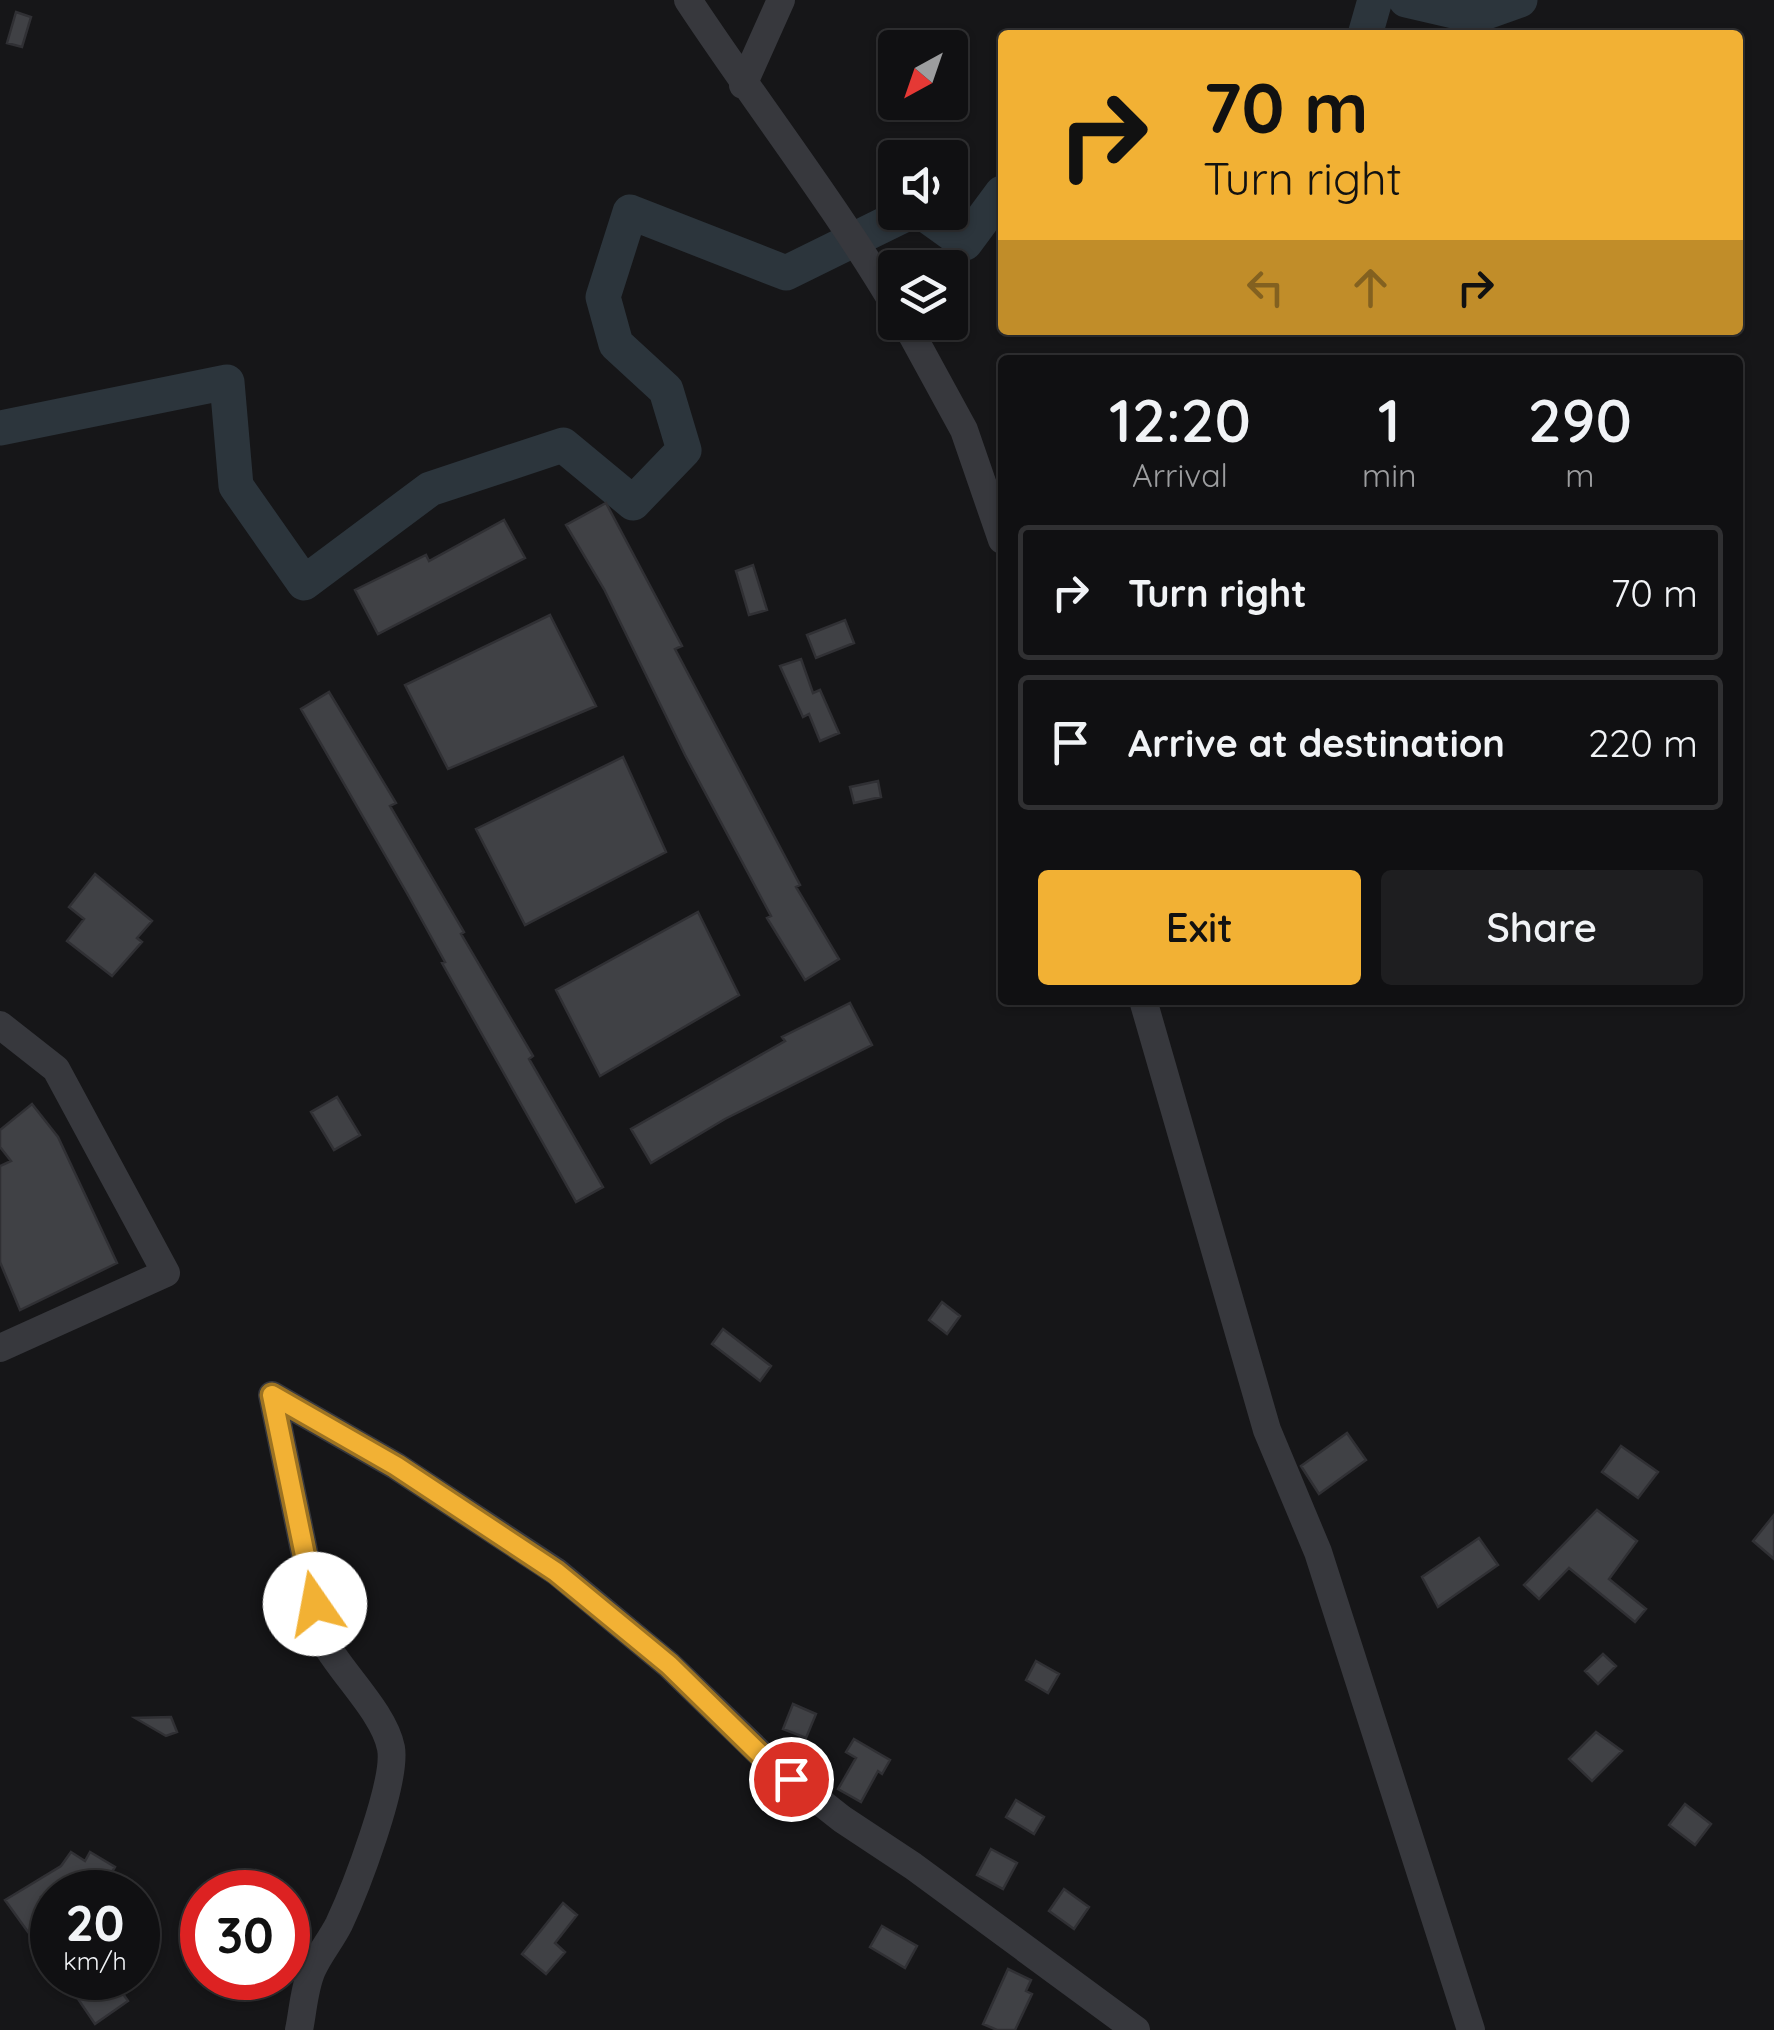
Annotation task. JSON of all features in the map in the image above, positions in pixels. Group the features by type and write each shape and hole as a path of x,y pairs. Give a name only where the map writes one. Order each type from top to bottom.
{"street":[{"path":"688,0 743,84 845,223 878,278"},
{"path":"743,84 780,0"},
{"path":"914,340 964,430 998,528"},
{"path":"1144,1005 1267,1430 1318,1552 1471,2030"},
{"path":"0,1025 56,1069 166,1273 0,1348"},
{"path":"299,2030 310,1972 339,1923 378,1820 392,1759 378,1719 336,1665 322,1638 272,1395 396,1466 556,1572 669,1665 766,1760 1136,2030"}],"building":[{"path":"16,12 31,17 22,47 7,43"},
{"path":"606,503 682,646 675,649 800,885 796,887 839,959 805,980 767,918 771,916 685,755 604,589 566,525"},
{"path":"504,520 525,558 378,634 355,590 426,555 429,561"},
{"path":"753,565 767,610 749,615 736,571"},
{"path":"550,615 596,706 448,769 405,685"},
{"path":"845,620 854,643 816,658 807,635"},
{"path":"801,659 813,693 820,690 839,733 820,741 809,714 803,717 780,666"},
{"path":"329,692 396,803 390,806 464,932 461,934 533,1056 529,1059 603,1187 576,1202 301,709"},
{"path":"623,757 666,852 525,925 476,829"},
{"path":"878,781 881,797 854,803 850,787"},
{"path":"95,874 152,921 137,938 142,942 112,976 67,941 84,919 69,907"},
{"path":"698,912 739,995 600,1076 556,990"},
{"path":"850,1003 872,1045 725,1119 651,1163 631,1129 785,1041 782,1037"},
{"path":"337,1097 360,1135 334,1150 311,1112"},
{"path":"32,1104 58,1137 117,1263 20,1310 0,1262 0,1166 11,1161 0,1147 0,1130"},
{"path":"942,1302 960,1316 947,1334 929,1320"},
{"path":"723,1329 771,1366 760,1381 712,1344"},
{"path":"1347,1433 1366,1460 1319,1494 1301,1466"},
{"path":"1621,1446 1658,1472 1638,1498 1602,1472"},
{"path":"1597,1510 1637,1541 1609,1579 1646,1609 1635,1622 1569,1568 1539,1599 1524,1585"},
{"path":"1774,1515 1774,1559 1753,1541"},
{"path":"1479,1538 1498,1565 1438,1607 1422,1577"},
{"path":"1603,1654 1616,1666 1598,1684 1585,1671"},
{"path":"1036,1661 1059,1674 1048,1693 1026,1680"},
{"path":"793,1704 816,1714 806,1738 783,1729"},
{"path":"171,1717 177,1732 166,1736 135,1718"},
{"path":"1596,1732 1622,1751 1592,1781 1569,1759"},
{"path":"854,1739 890,1760 882,1774 878,1771 861,1802 838,1789 856,1758 846,1752"},
{"path":"1016,1800 1044,1817 1034,1834 1006,1817"},
{"path":"1685,1804 1711,1824 1695,1845 1669,1825"},
{"path":"991,1849 1017,1863 1003,1889 977,1875"},
{"path":"71,1852 85,1861 90,1852 115,1867 54,1870"},
{"path":"30,1885 30,1930 28,1932 5,1900"},
{"path":"1064,1889 1089,1907 1074,1929 1049,1911"},
{"path":"563,1903 577,1915 555,1943 565,1952 546,1974 522,1954"},
{"path":"882,1926 917,1946 905,1968 870,1947"},
{"path":"1008,1969 1031,1980 1026,1991 1032,1994 1015,2030 997,2030 983,2024"},
{"path":"79,2000 127,2000 128,2001 95,2024"}],"waterway":[{"path":"1366,30 1375,0"},
{"path":"1406,0 1475,16 1520,0"},
{"path":"947,230 965,243 998,198"},
{"path":"0,428 227,382 236,486 304,583 430,489 563,445 633,503 684,450 666,390 616,344 603,297 630,212 786,273 878,228"}],"route":[{"path":"315,1604 272,1395 396,1466 556,1572 669,1665 766,1760 791,1779"}]}
